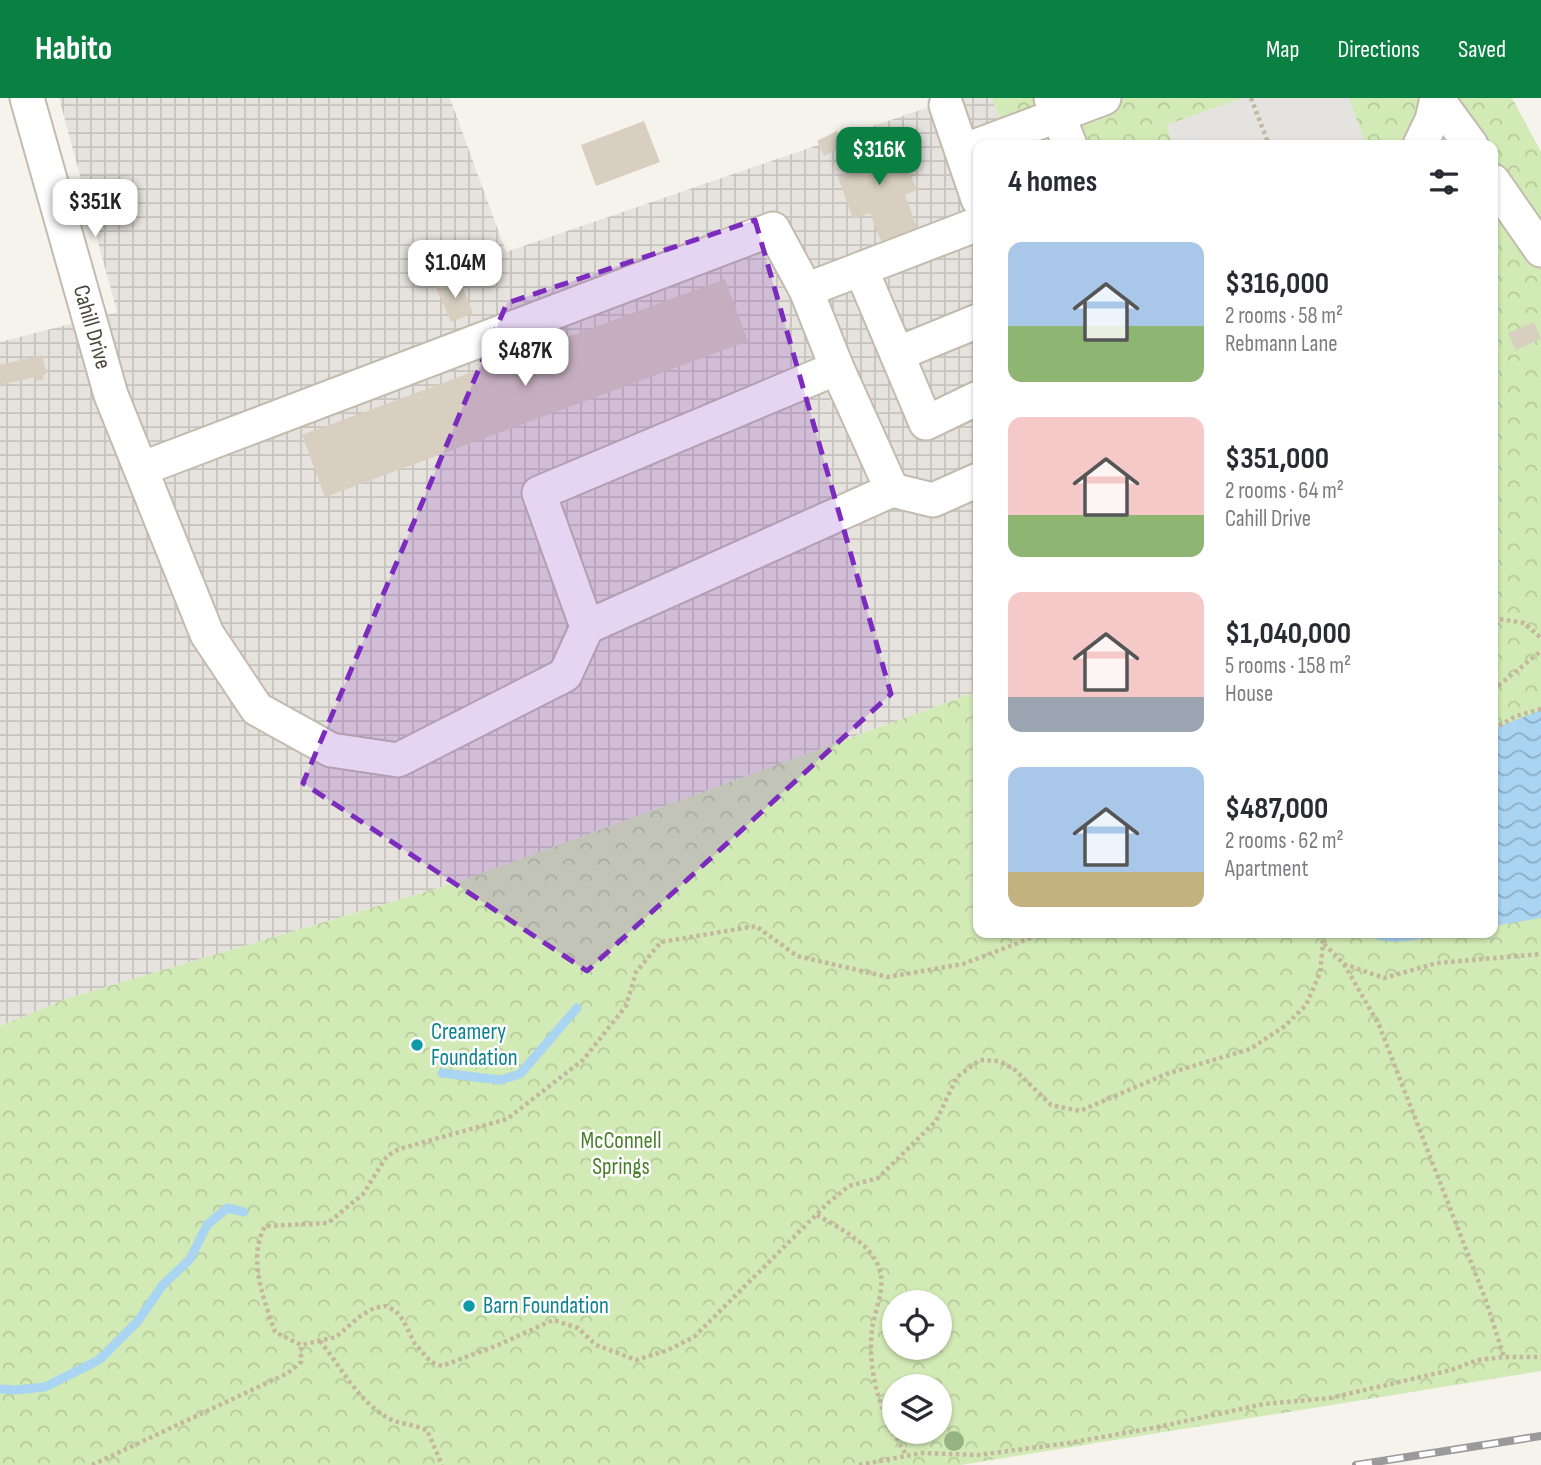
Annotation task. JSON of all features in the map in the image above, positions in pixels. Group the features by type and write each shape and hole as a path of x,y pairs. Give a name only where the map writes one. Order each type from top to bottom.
{"street":[{"name":"Cahill Drive","path":"27,98 111,395 207,634 257,709 331,750 398,760 565,675 587,627"},
{"path":"997,140 1060,119 1104,98"},
{"path":"1422,140 1438,99"},
{"path":"1438,99 1467,140"},
{"path":"946,105 973,148"},
{"path":"1498,188 1541,250"},
{"path":"806,289 973,226"},
{"path":"141,469 773,229 806,289 837,368 892,490"},
{"path":"861,269 926,423 973,400"},
{"path":"897,355 973,323"},
{"path":"837,368 538,493 587,627 892,490 933,500 973,482"}],"path":[{"path":"1251,98 1267,140"},
{"path":"1498,619 1524,623 1541,638"},
{"path":"1498,686 1541,651"},
{"path":"1498,726 1516,716 1541,709"},
{"path":"1031,938 963,964 888,978 797,957 755,926 661,942 636,972 626,1006 583,1060 507,1119 399,1149 387,1156 363,1194 328,1223 265,1227 259,1238 260,1289 275,1332 301,1345 320,1341 336,1337 374,1308 386,1307 396,1311 415,1344 431,1362 442,1366 553,1320 578,1328 596,1345 636,1360 668,1350 694,1337 849,1186 878,1178 936,1121 957,1077 980,1060 999,1060 1015,1070 1051,1105 1080,1111 1166,1074 1250,1049 1285,1026 1306,1005 1320,973 1323,943"},
{"path":"1320,938 1344,964 1379,1025 1486,1301 1504,1357"},
{"path":"1344,964 1384,978 1437,963 1541,954"},
{"path":"817,1215 871,1252 880,1271 880,1296 870,1358 875,1389 883,1413 907,1456"},
{"path":"320,1341 362,1397 391,1420 427,1430 442,1465"},
{"path":"92,1465 288,1373 300,1362 301,1345"},
{"path":"859,1465 921,1453 978,1455 1069,1443 1264,1404 1330,1398 1451,1370 1478,1360 1541,1357"}],"highlighted area":[{"path":"755,220 891,694 587,971 303,783 507,303"}],"shaded area":[{"path":"59,98 450,98 506,252 955,98 991,98 1011,140 973,140 973,693 455,883 69,998 0,1026 0,342 117,312"},
{"path":"1242,98 1349,98 1364,140 1171,140 1166,125"}],"green space":[{"name":"McConnell Springs","path":"991,98 1512,98 1541,152 1541,1371 961,1465 0,1465 0,1026 69,998 455,883 973,693 973,938 1498,938 1498,140 1011,140"}],"water":[{"path":"1541,710 1541,918 1498,925 1498,727"},
{"path":"1374,938 1423,938 1395,942"}],"building":[{"path":"644,121 660,162 596,186 581,145"},
{"path":"837,131 844,146 824,156 817,141"},
{"path":"883,131 896,167 906,163 917,190 905,195 917,228 881,241 870,213 853,219 838,177 856,171 846,144"},
{"path":"459,278 473,313 451,322 436,288"},
{"path":"725,279 748,341 325,497 302,435"},
{"path":"1534,322 1541,339 1516,350 1508,333"},
{"path":"42,355 47,374 43,375 44,379 36,381 35,377 0,385 0,365"}],"waterway":[{"path":"442,1073 500,1080 520,1074 577,1008"},
{"path":"0,1389 45,1387 99,1360 138,1321 162,1286 190,1259 207,1225 227,1208 244,1212"}],"railway":[{"path":"1356,1465 1541,1436"}],"place":[{"name":"Creamery Foundation","path":"417,1045"},
{"name":"Barn Foundation","path":"469,1306"}]}
